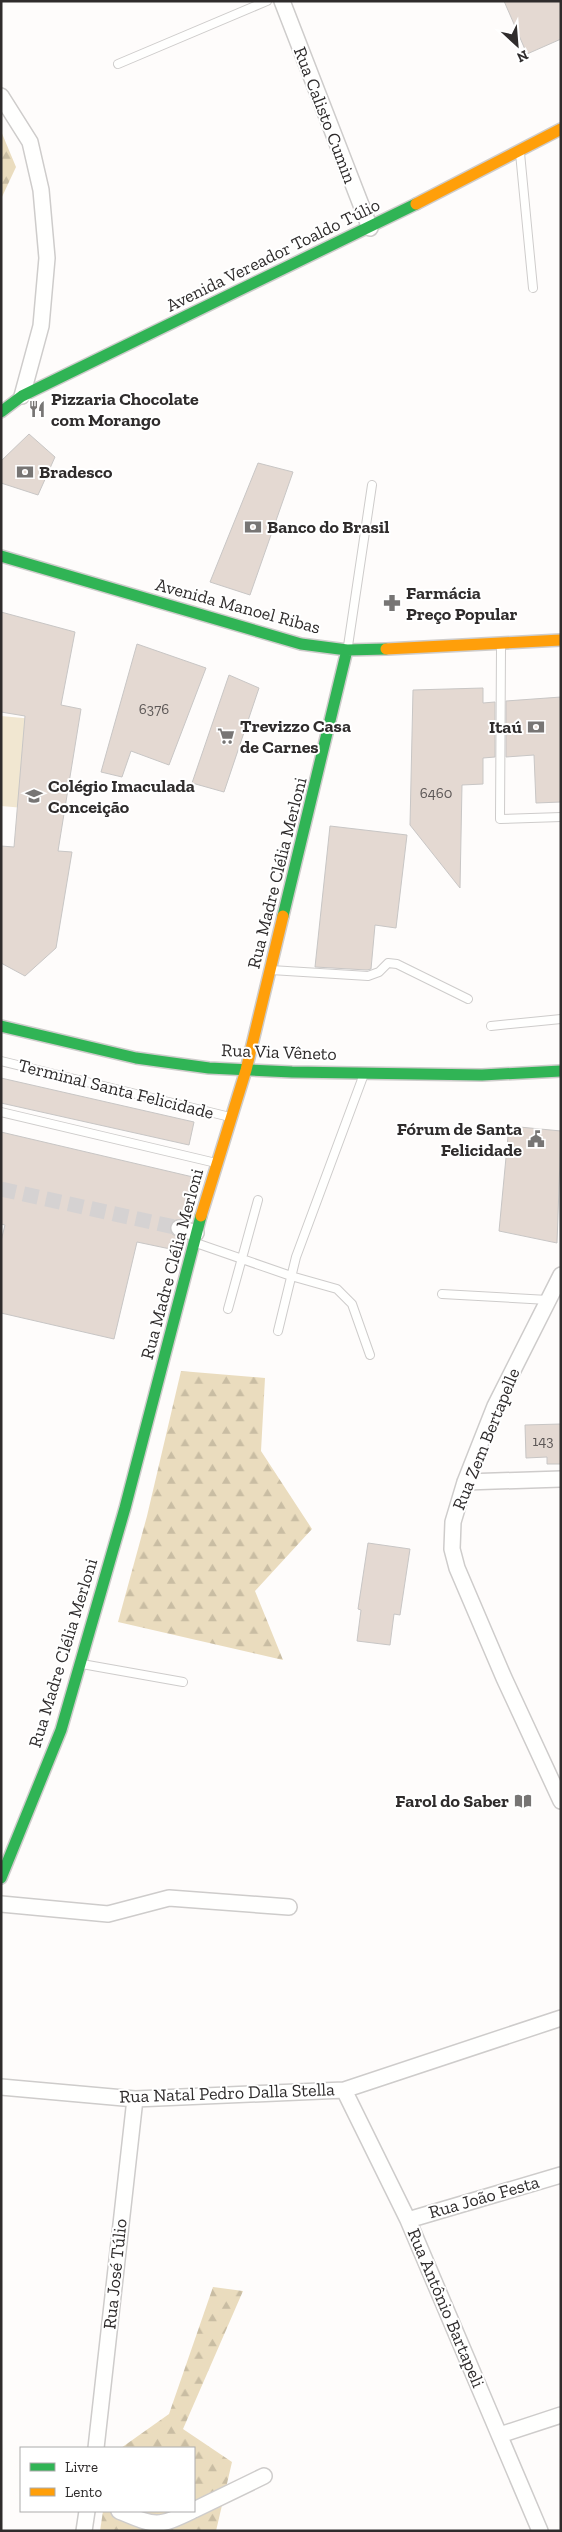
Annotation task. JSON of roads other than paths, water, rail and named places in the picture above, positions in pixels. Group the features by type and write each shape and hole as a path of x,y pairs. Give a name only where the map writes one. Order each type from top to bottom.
{"main road":[{"name":"Avenida Vereador Toaldo Túlio","path":"1,412 22,396 370,228 561,129"},
{"name":"Avenida Manoel Ribas","path":"1,556 237,627 301,644 347,650 441,648 561,640"},
{"name":"Rua Madre Clélia Merloni","path":"1,1878 61,1730 125,1508 195,1238 246,1070 347,650"},
{"name":"Rua Via Vêneto","path":"1,1026 105,1051 183,1066 246,1070 500,1074 561,1071"}],"street":[{"name":"Rua Calisto Cumin","path":"282,1 352,186 370,228"},
{"path":"1,96 30,142 41,190 47,258 41,326 22,396"},
{"path":"180,1228 195,1238"},
{"name":"Rua Zem Bertapelle","path":"561,1275 495,1406 464,1482 453,1522 452,1549 458,1568 504,1678 561,1801"},
{"path":"464,1482 561,1480"},
{"path":"1,1904 108,1914 169,1898 289,1907"},
{"name":"Rua Natal Pedro Dalla Stella","path":"1,2087 135,2099 344,2090 561,2018"},
{"name":"Rua Antônio Bartapeli","path":"344,2090 408,2220 540,2531"},
{"name":"Rua José Túlio","path":"96,2447 135,2099"},
{"name":"Rua João Festa","path":"408,2220 561,2175"},
{"path":"500,2434 561,2415"},
{"path":"195,2509 264,2476"},
{"path":"84,2531 87,2512"},
{"path":"121,2512 147,2523 159,2525 188,2512"}],"lane":[{"path":"118,64 267,1"},
{"path":"520,150 533,288"},
{"path":"347,650 372,485"},
{"path":"501,643 500,819 561,816"},
{"path":"271,970 368,976 379,972 388,963 397,964 468,999"},
{"path":"491,1026 561,1019"},
{"name":"Terminal Santa Felicidade","path":"1,1060 232,1118"},
{"path":"278,1331 291,1276 347,1114 364,1072"},
{"path":"1,1112 218,1163"},
{"path":"228,1310 258,1200"},
{"path":"195,1238 241,1259 337,1289 352,1304 370,1356"},
{"path":"442,1294 548,1300"},
{"path":"80,1664 183,1682"}],"tunnel":[{"path":"1,1189 179,1228"}],"place":[{"name":"Pizzaria Chocolate com Morango","path":"37,409"},
{"name":"Bradesco","path":"25,472"},
{"name":"Banco do Brasil","path":"253,527"},
{"name":"Farmácia Preço Popular","path":"392,603"},
{"name":"Itaú","path":"536,727"},
{"name":"Trevizzo Casa de Carnes","path":"226,736"},
{"name":"Colégio Imaculada Conceição","path":"34,796"},
{"name":"Fórum de Santa Felicidade","path":"536,1139"},
{"name":"Farol do Saber","path":"523,1801"}]}
